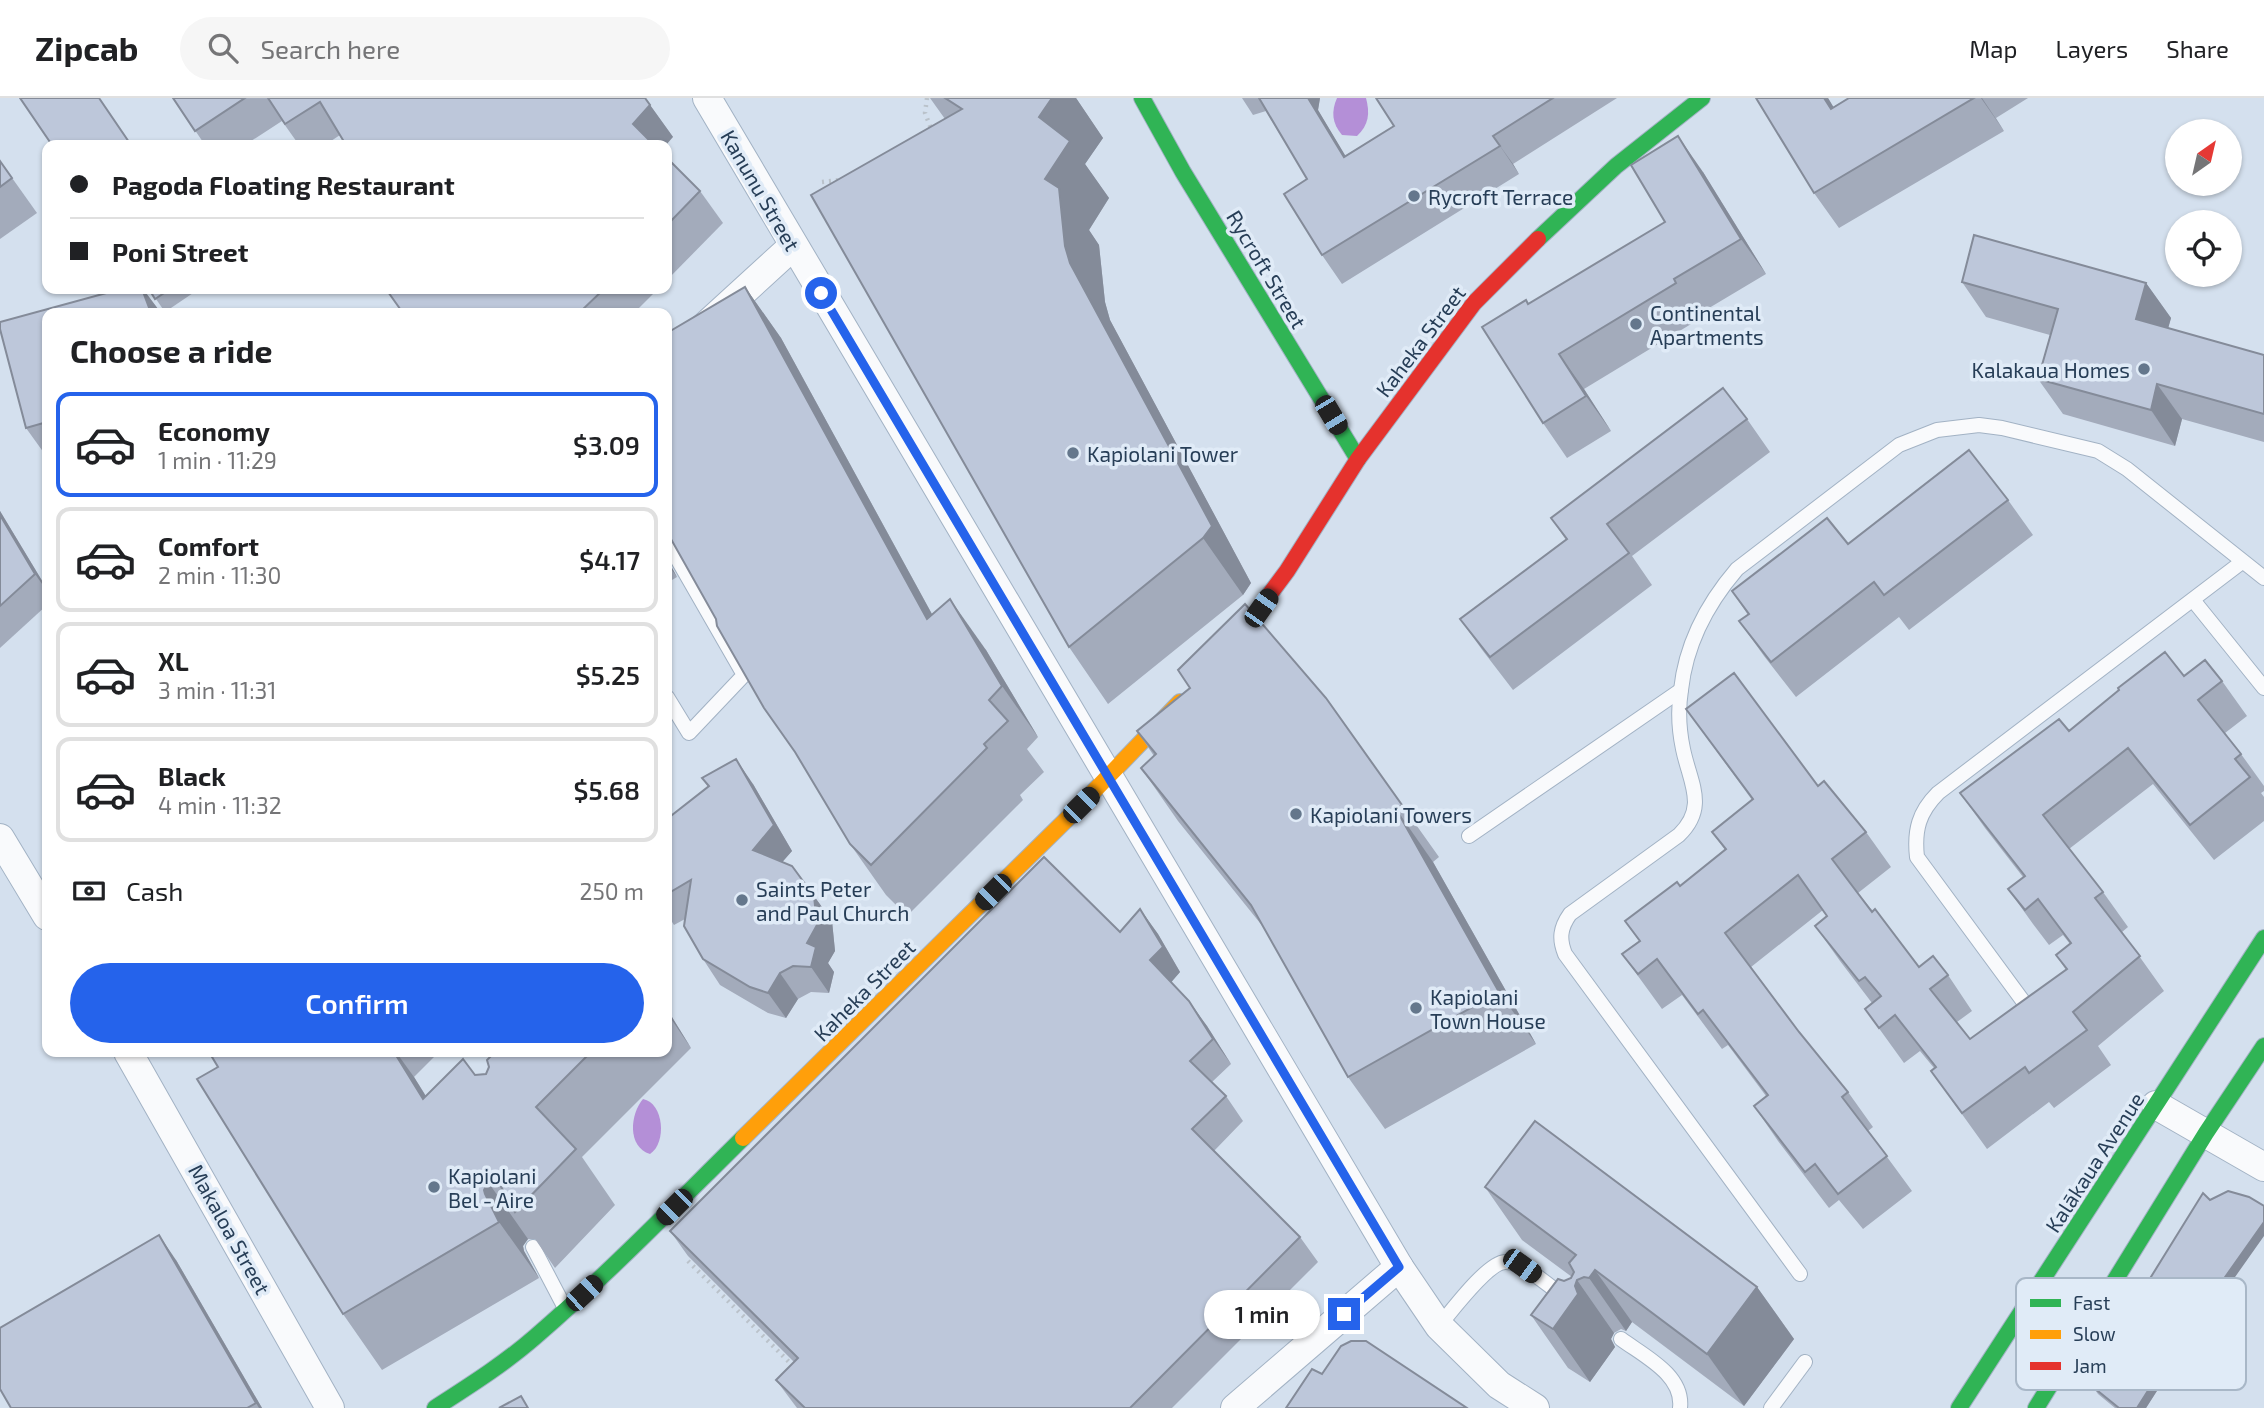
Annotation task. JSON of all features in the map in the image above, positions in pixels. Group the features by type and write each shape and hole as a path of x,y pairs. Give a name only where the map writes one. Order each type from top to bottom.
{"street":[{"name":"Kanunu Street","path":"707,98 1399,1267 1439,1326 1499,1385 1535,1408"},
{"name":"Rycroft Street","path":"1142,98 1183,172 1358,460"},
{"name":"Kaheka Street","path":"1217,664 1234,645 1287,571 1358,460 1474,303 1616,166 1702,98"},
{"path":"672,356 793,246"},
{"name":"Kaheka Street","path":"435,1408 511,1357 638,1242 1108,778 1190,692"},
{"path":"0,838 42,908"},
{"name":"Kalākaua Avenue","path":"2044,1278 2264,938"},
{"path":"2116,1278 2206,1133 2264,1046"},
{"name":"Makaloa Street","path":"131,1057 330,1408"},
{"path":"2156,1105 2264,1167"},
{"path":"1235,1408 1399,1267"},
{"name":"Kalākaua Avenue","path":"1959,1408 2016,1320"},
{"path":"2036,1408 2047,1390"}],"lane":[{"path":"1800,1274 1565,954 1561,943 1561,931 1570,914 1689,826 1696,800 1679,719 1681,690 1685,663 1704,613 1719,590 1737,569 1899,445 1937,430 1979,425 2098,451 2127,469 2264,578"},
{"path":"672,550 744,675 689,733 672,705"},
{"path":"2242,562 2264,568"},
{"path":"2036,1018 1917,857 1916,830 1920,817 1927,804 1938,793 2242,562"},
{"path":"2193,600 2264,688"},
{"path":"1469,836 1681,690"},
{"path":"533,1247 565,1310"},
{"path":"1439,1326 1489,1268 1504,1261 1522,1266 1578,1307"},
{"path":"1621,1339 1672,1377 1682,1396 1680,1408"},
{"path":"1771,1408 1805,1362"}],"path":[{"path":"927,98 925,113 935,140"},
{"path":"822,182 847,180"},
{"path":"688,1261 803,1376"}],"shaded area":[{"path":"1337,98 1366,98 1368,118 1357,136 1342,135 1336,126 1333,113"},
{"path":"643,1099 655,1108 661,1124 659,1141 650,1154 637,1145 633,1130 635,1113"}],"building":[{"path":"20,98 99,98 128,140 49,140"},
{"path":"173,98 245,98 195,131"},
{"path":"268,98 645,98 650,105 633,124 649,140 343,140 320,102 285,124"},
{"name":"Kapiolani Tower","path":"945,98 1052,98 1039,117 1070,141 1045,179 1059,188 1065,246 1070,263 1212,526 1203,538 1069,647 811,195 962,109"},
{"path":"1259,98 1308,98 1344,157 1394,126 1376,98 1553,98 1493,136 1500,146 1322,255 1284,194 1307,179"},
{"path":"1756,98 1824,98 1831,109 1849,98 1974,98 1814,193"},
{"path":"1678,136 1741,239 1674,279 1676,283 1559,354 1586,396 1543,423 1482,327 1526,300 1528,304 1665,222 1631,165"},
{"path":"0,161 12,178 0,187"},
{"path":"672,163 700,191 672,220"},
{"path":"1974,235 2146,283 2136,319 2264,355 2264,414 2157,384 2151,410 2038,379 2058,309 1962,282"},
{"path":"745,287 927,619 950,599 1002,686 989,700 1008,721 984,744 987,748 871,865 850,844 795,752 764,708 672,541 672,330"},
{"path":"103,294 144,294 149,308 51,308"},
{"path":"390,294 599,294 584,308 399,308"},
{"path":"42,311 42,423 26,428 0,322"},
{"path":"1723,388 1747,419 1607,524 1629,553 1490,657 1460,619 1567,539 1551,518"},
{"path":"1969,450 2008,500 1884,595 1874,582 1771,662 1739,621 1749,614 1732,591 1827,518 1848,544"},
{"path":"0,515 35,574 0,606"},
{"path":"1245,604 1326,698 1402,805 1396,809 1499,992 1348,1077 1251,905 1141,768 1156,754 1137,731 1190,688 1178,670"},
{"path":"2165,652 2184,676 2205,660 2222,681 2198,700 2241,754 2235,759 2250,777 2190,825 2128,748 2043,815 2103,892 2095,898 2140,956 2073,1012 2087,1030 2029,1073 2025,1067 1962,1113 1931,1071 1936,1067 1895,1015 1879,1028 1865,1009 1881,996 1865,977 1859,981 1815,926 1827,916 1798,875 1725,933 1848,1092 1842,1097 1887,1156 1838,1194 1815,1164 1805,1172 1754,1106 1768,1095 1703,1010 1698,1014 1657,959 1638,974 1622,954 1640,941 1625,921 1677,882 1680,886 1726,849 1712,832 1753,799 1686,709 1734,673 1818,786 1824,781 1866,832 1832,859 1872,912 1875,909 1919,967 1933,956 1948,975 1930,989 1970,1039 2067,969 2056,955 2071,943 2038,899 2025,910 2008,889 2025,876 1960,793 2059,719 2069,731"},
{"name":"Saints Peter and Paul Church","path":"736,759 774,825 753,850 792,866 814,896 817,925 807,943 816,947 811,967 793,966 780,973 768,993 750,987 703,959 684,926 691,880 672,891 672,815 709,786 702,778"},
{"path":"1044,857 1120,932 1140,909 1163,947 1150,960 1189,1001 1213,1039 1190,1061 1226,1096 1192,1129 1300,1237 1130,1408 805,1408 776,1380 798,1358 670,1231"},
{"name":"Kapiolani Bel - Aire","path":"212,1057 397,1057 423,1099 463,1059 475,1075 486,1074 489,1067 487,1060 490,1057 586,1057 536,1107 576,1149 515,1212 499,1183 488,1182 485,1194 499,1222 343,1314 197,1079 218,1067"},
{"path":"1535,1121 1757,1287 1707,1354 1595,1270 1589,1278 1577,1280 1575,1286 1578,1294 1553,1329 1531,1315 1558,1279 1564,1281 1571,1278 1574,1272 1569,1263 1576,1255 1485,1187"},
{"path":"2228,1191 2249,1197 2264,1206 2264,1222 2224,1278 2150,1278 2203,1193 2210,1200"},
{"path":"159,1235 256,1403 247,1408 11,1408 0,1389 0,1328"},
{"path":"1351,1341 1366,1341 1467,1408 1286,1408 1312,1369 1322,1374 1341,1346"},
{"path":"2097,1390 2148,1390 2137,1408 2119,1408"},
{"path":"521,1396 528,1408 499,1408"}],"traffic: fast":[{"path":"1142,98 1183,172 1358,459"},
{"path":"1538,239 1616,166 1702,98"},
{"path":"2043,1278 2264,938"},
{"path":"2116,1278 2206,1133 2264,1046"},
{"path":"435,1408 499,1366 535,1337 615,1264 743,1138"},
{"path":"1959,1408 2016,1320"},
{"path":"2036,1408 2047,1390"}],"traffic: slow":[{"path":"743,1138 1068,818 1180,702"}],"traffic: jam":[{"path":"1224,656 1287,571 1358,459 1474,303 1538,239"}],"place":[{"name":"Rycroft Terrace","path":"1414,196"},
{"name":"Continental Apartments","path":"1636,324"},
{"name":"Kalakaua Homes","path":"2144,369"},
{"name":"Kapiolani Tower","path":"1073,453"},
{"name":"Kapiolani Towers","path":"1296,814"},
{"name":"Saints Peter and Paul Church","path":"742,900"},
{"name":"Kapiolani Town House","path":"1416,1008"},
{"name":"Kapiolani Bel - Aire","path":"434,1187"}],"route":[{"path":"821,293 1399,1267 1344,1314"}]}
